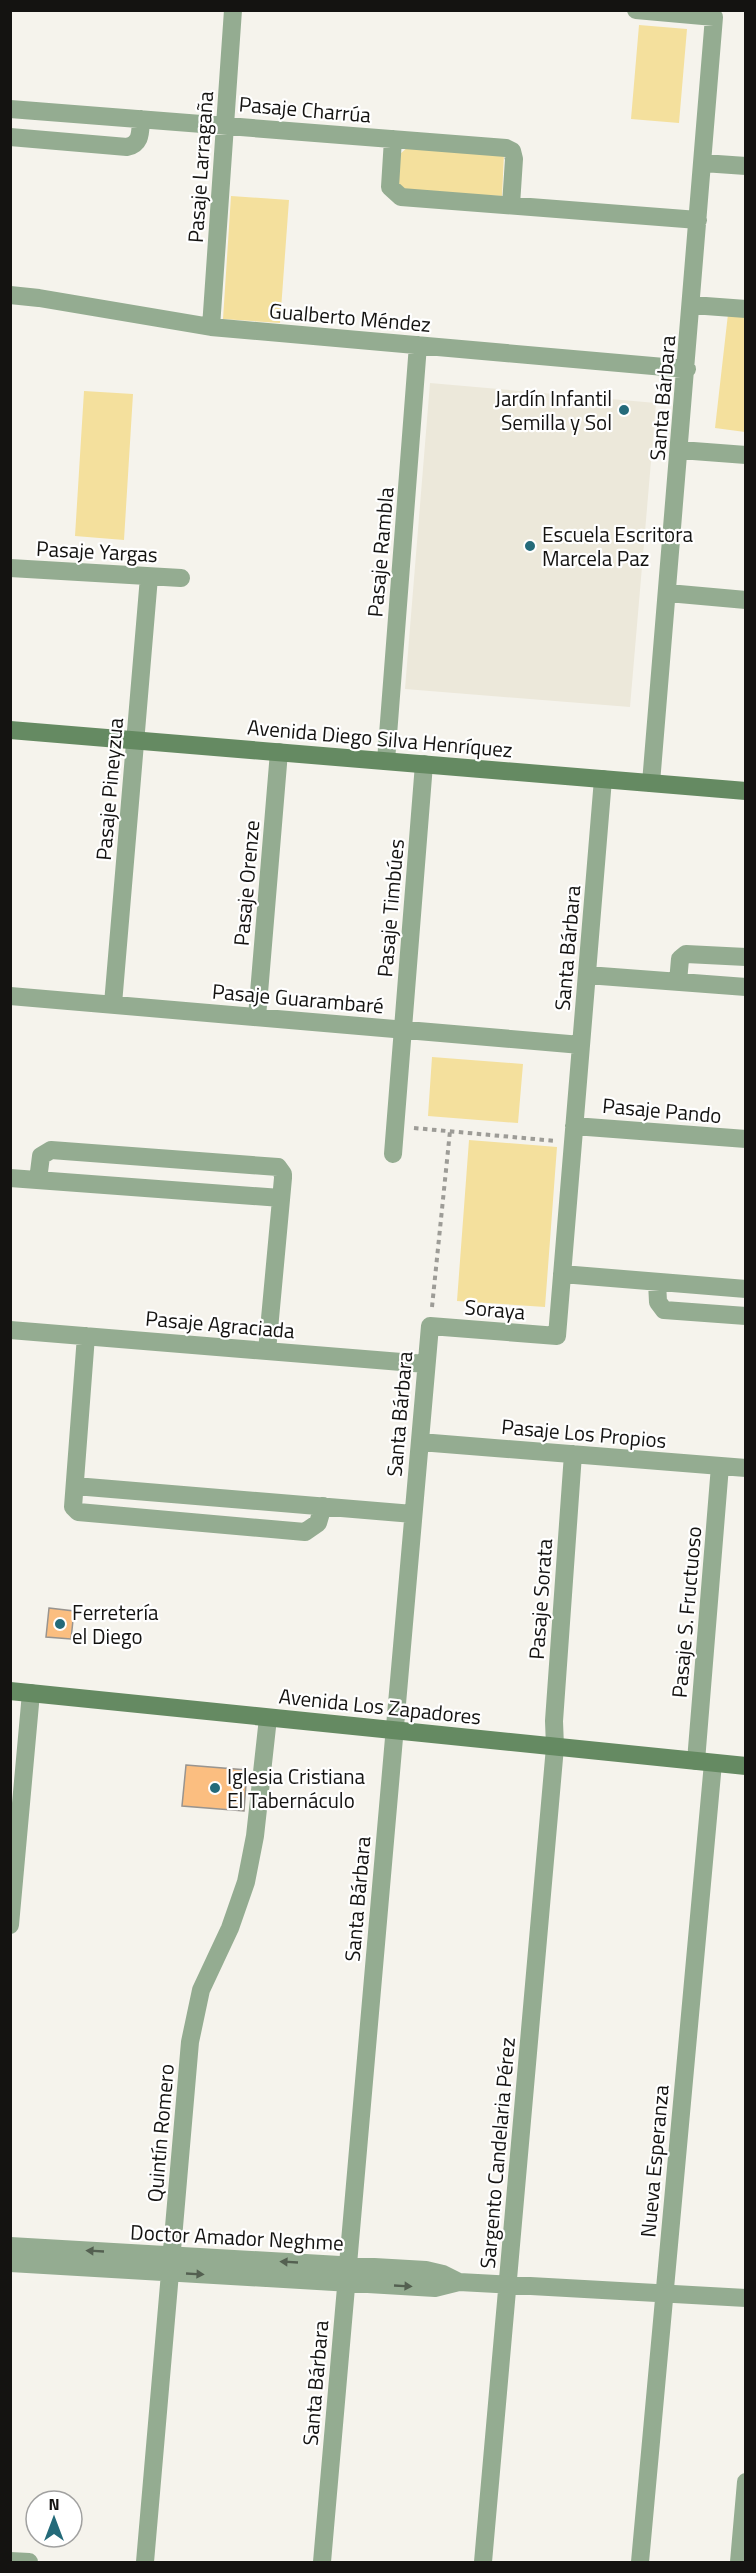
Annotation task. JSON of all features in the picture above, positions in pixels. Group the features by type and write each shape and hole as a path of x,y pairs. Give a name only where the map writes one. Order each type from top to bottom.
{"street":[{"name":"Pasaje Larragaña","path":"211,327 233,10"},
{"name":"Santa Bárbara","path":"636,10 714,17 687,369 651,783"},
{"name":"Pasaje Charrúa","path":"10,109 509,149 514,159 511,206"},
{"path":"10,137 127,147 136,144 139,140 141,119"},
{"name":"Pasaje Charrúa","path":"393,139 390,187 396,195 698,220"},
{"path":"703,163 746,166"},
{"name":"Gualberto Méndez","path":"10,296 39,298 211,327 687,369"},
{"path":"692,305 746,309"},
{"name":"Pasaje Rambla","path":"386,761 418,345"},
{"path":"680,450 746,455"},
{"name":"Pasaje Yargas","path":"10,568 181,578"},
{"name":"Pasaje Pineyzua","path":"113,1004 149,577"},
{"path":"668,593 746,600"},
{"name":"Avenida Diego Silva Henríquez","path":"10,730 746,791"},
{"name":"Pasaje Orenze","path":"257,1017 279,752"},
{"name":"Pasaje Timbúes","path":"393,1154 424,764"},
{"name":"Santa Bárbara","path":"557,1336 603,779"},
{"path":"678,982 680,959 686,954 746,957"},
{"path":"587,975 746,987"},
{"name":"Pasaje Guarambaré","path":"10,996 581,1045"},
{"name":"Pasaje Pando","path":"574,1134 746,1139"},
{"path":"38,1180 41,1156 51,1150 262,1166 281,1170 283,1173 267,1351"},
{"path":"10,1178 281,1198"},
{"path":"562,1274 746,1289"},
{"path":"657,1282 658,1302 664,1310 746,1317"},
{"name":"Santa Bárbara","path":"322,2562 430,1326"},
{"name":"Soraya","path":"430,1326 557,1336"},
{"name":"Pasaje Agraciada","path":"10,1330 426,1364"},
{"path":"86,1336 73,1507 78,1512 304,1532 314,1528 323,1506"},
{"name":"Pasaje Los Propios","path":"420,1442 746,1468"},
{"name":"Pasaje Sorata","path":"555,1747 554,1721 573,1454"},
{"name":"Pasaje S. Fructuoso","path":"704,1762 720,1466"},
{"path":"75,1486 413,1514"},
{"name":"Avenida Los Zapadores","path":"10,1691 746,1766"},
{"path":"10,1925 31,1693"},
{"name":"Quintín Romero","path":"145,2562 194,2016 209,1970 230,1929 246,1882 255,1836 268,1718"},
{"name":"Sargento Candelaria Pérez","path":"483,2562 555,1747"},
{"name":"Nueva Esperanza","path":"640,2562 664,2293 704,1762"},
{"name":"Doctor Amador Neghme","path":"10,2246 171,2264"},
{"name":"Doctor Amador Neghme","path":"10,2263 171,2264 347,2274 426,2270 443,2274 459,2282 746,2298"},
{"path":"739,2562 746,2482"},
{"path":"10,2561 29,2562"}],"path":[{"path":"395,1127 450,1131 574,1134"},
{"name":"Santa Bárbara","path":"430,1326 450,1131"}],"shaded area":[{"path":"639,25 687,29 679,123 631,119"},
{"path":"408,147 504,154 502,196 405,192 398,183 400,154"},
{"path":"231,196 289,200 280,323 223,319"},
{"path":"728,314 745,316 745,432 715,428"},
{"name":"Escuela Escritora Marcela Paz","path":"430,383 656,403 630,707 405,689"},
{"path":"84,391 133,394 124,540 75,536"},
{"path":"432,1057 523,1064 518,1123 428,1116"},
{"path":"469,1140 557,1147 545,1307 457,1301"}],"building":[{"name":"Ferretería el Diego","path":"49,1608 74,1611 71,1639 46,1637"},
{"name":"Iglesia Cristiana El Tabernáculo","path":"186,1765 247,1770 244,1811 182,1806"}],"place":[{"name":"Jardín Infantil Semilla y Sol","path":"624,410"},
{"name":"Escuela Escritora Marcela Paz","path":"530,546"},
{"name":"Ferretería el Diego","path":"60,1624"},
{"name":"Iglesia Cristiana El Tabernáculo","path":"215,1788"}]}
